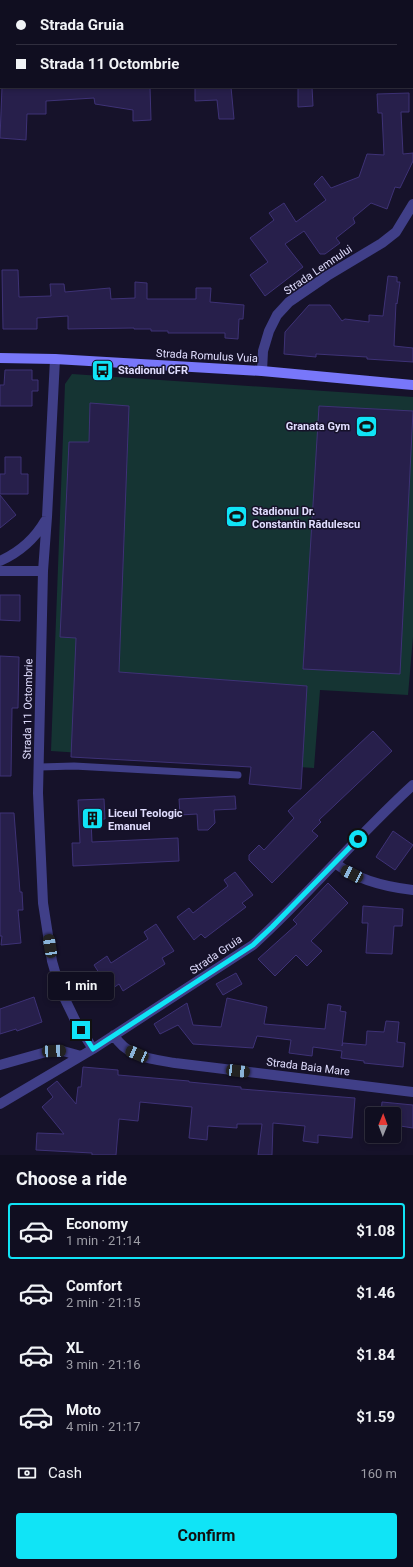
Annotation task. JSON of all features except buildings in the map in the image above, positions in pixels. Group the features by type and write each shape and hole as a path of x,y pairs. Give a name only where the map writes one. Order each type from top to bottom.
{"street":[{"name":"Strada Lemnului","path":"262,371 263,350 269,331 277,315 290,302 327,276 382,243 396,232 413,204"},
{"name":"Strada Romulus Vuia","path":"0,358 55,359 262,371 413,385"},
{"name":"Strada 11 Octombrie","path":"55,359 47,517 42,570 40,767 38,792 43,903 52,961 60,989 76,1022 93,1049"},
{"path":"0,562 18,552 30,542 38,534 47,517"},
{"path":"0,571 42,570"},
{"name":"Strada Gruia","path":"0,1104 93,1049 253,945 413,785"},
{"path":"336,863 344,870 360,878 393,888 413,890"},
{"name":"Strada Baia Mare","path":"114,1035 118,1043 128,1050 145,1058 413,1092"},
{"path":"0,1065 46,1052 63,1051 80,1056"}],"lane":[{"path":"40,767 74,766 238,775"}],"green space":[{"name":"Stadionul Dr. Constantin Rădulescu","path":"72,374 413,397 413,637 408,695 320,690 314,768 51,751 65,384"}],"place":[{"name":"Stadionul CFR","path":"103,370"},
{"name":"Granata Gym","path":"366,426"},
{"name":"Stadionul Dr. Constantin Rădulescu","path":"236,517"},
{"name":"Liceul Teologic Emanuel","path":"92,819"}],"route":[{"path":"81,1030 93,1049 253,945 336,863 358,839"}]}
